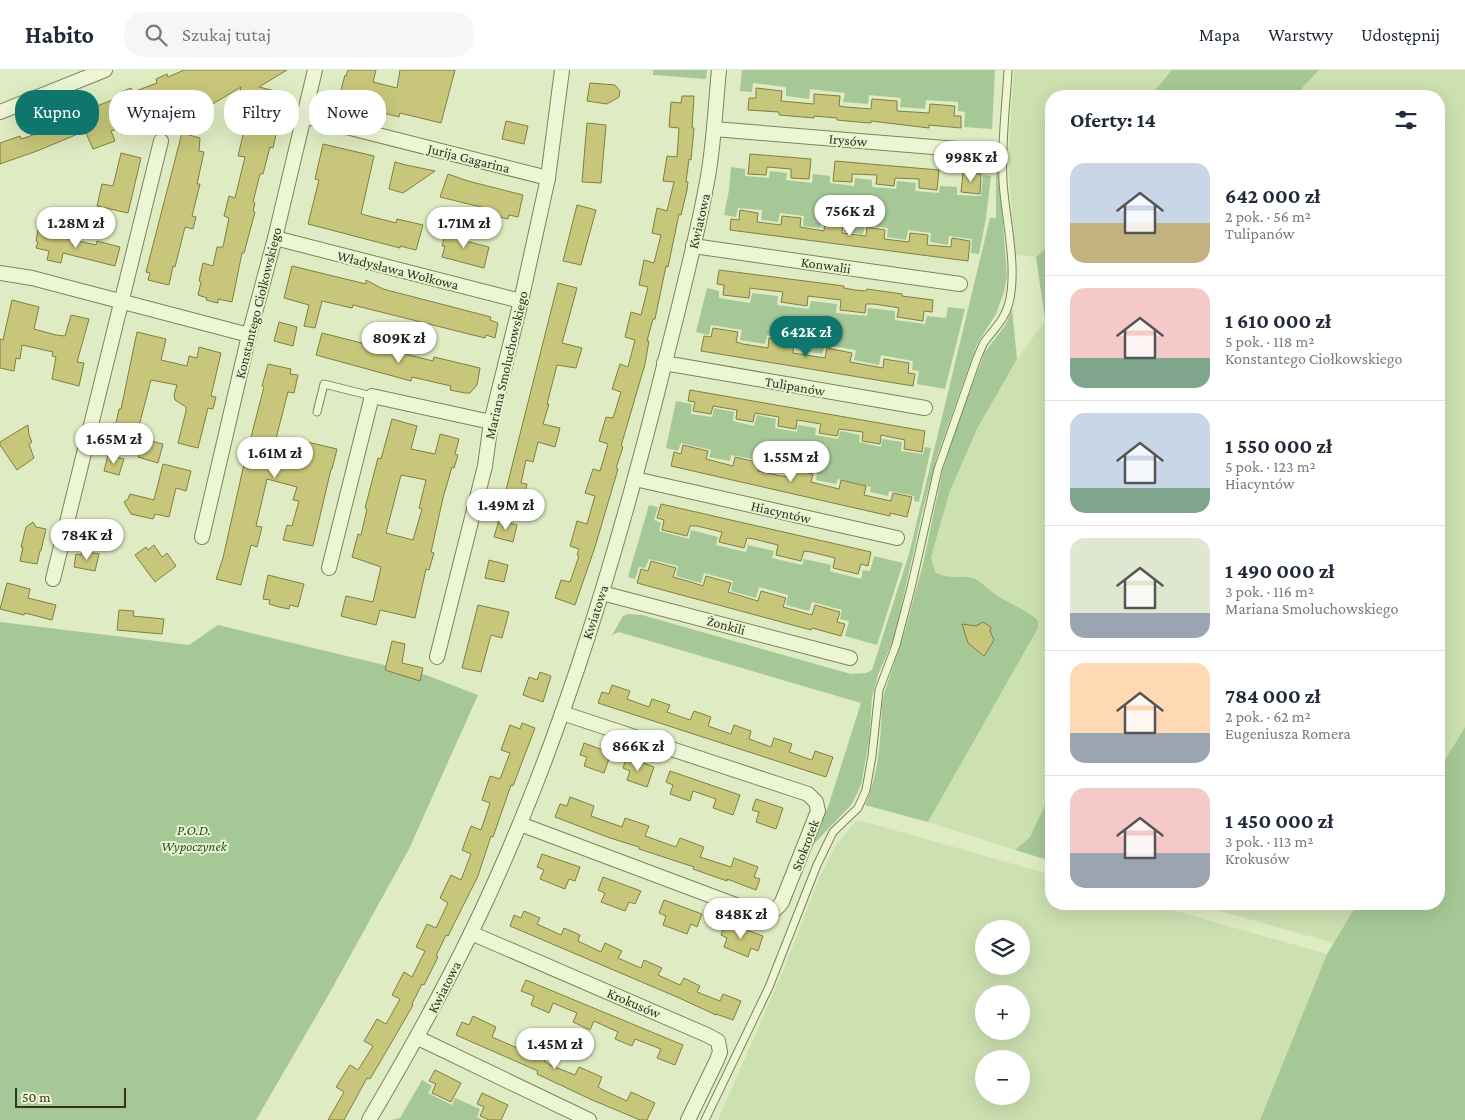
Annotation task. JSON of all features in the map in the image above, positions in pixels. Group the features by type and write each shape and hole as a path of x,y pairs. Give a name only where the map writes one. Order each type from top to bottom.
{"street":[{"path":"0,112 105,70"},
{"name":"Konstantego Ciołkowskiego","path":"202,537 249,335 275,238 315,70"},
{"name":"Mariana Smoluchowskiego","path":"437,657 485,466 491,422 521,301 548,178 562,70"},
{"name":"Kwiatowa","path":"369,1120 418,1038 471,933 520,824 562,714 602,593 635,479 693,246 707,186 719,70"},
{"name":"Jurija Gagarina","path":"304,116 548,178"},
{"name":"Irysów","path":"714,129 982,151"},
{"path":"53,579 161,141"},
{"name":"Władysława Wołkowa","path":"275,238 521,301"},
{"name":"Konwalii","path":"693,246 960,284"},
{"path":"0,273 32,278 249,335"},
{"name":"Tulipanów","path":"664,363 925,408"},
{"path":"329,568 372,396 491,422"},
{"name":"Hiacyntów","path":"635,479 897,538"},
{"name":"Żonkili","path":"602,593 850,658"},
{"name":"Stokrotek","path":"520,824 757,913 768,914 777,909 782,902 818,811 816,802 808,794 562,714"},
{"name":"Krokusów","path":"471,933 718,1041 720,1052 717,1060 688,1120"},
{"path":"418,1038 589,1120"}],"lane":[{"path":"705,1120 769,987 825,848 833,832 858,808 866,790 872,756 879,690 901,626 938,470 977,358 983,345 1001,323 1009,302 1011,287 1010,250 1003,181 1008,70"},
{"path":"317,412 324,384 372,396"}],"green space":[{"path":"653,70 707,70 706,79 653,75"},
{"path":"742,70 995,70 992,129 964,127 965,112 958,111 958,102 926,100 925,109 900,107 901,98 869,95 868,104 843,102 845,93 810,89 809,99 786,96 786,87 753,83 752,92 740,91"},
{"path":"1014,70 1172,70 1155,90 1045,90 1045,249 1036,257 1015,255 1008,158"},
{"path":"1172,70 1319,70 1302,90 1155,90"},
{"path":"1319,70 1465,70 1465,727 1445,760 1445,90 1302,90"},
{"path":"996,158 1007,275 1004,292 996,314 977,344 937,456 922,513 895,635 878,675 872,697 869,741 861,785 852,804 813,845 829,804 861,703 619,632 612,635 623,616 628,614 642,615 851,674 866,673 872,670 909,554 990,218 996,218"},
{"path":"731,167 745,169 745,176 769,178 770,171 787,173 786,180 812,183 813,174 830,176 830,183 854,186 855,178 872,180 872,187 896,189 897,181 916,183 915,191 939,193 940,186 957,187 957,195 981,196 983,175 991,176 979,254 971,253 972,239 949,236 948,245 930,242 931,233 908,230 906,240 887,237 888,228 865,225 863,234 844,232 845,222 822,219 820,228 803,226 804,216 780,213 778,222 761,220 762,210 738,208 736,217 724,215"},
{"path":"1045,249 1045,319 1036,257"},
{"path":"707,288 719,291 719,298 750,303 752,293 778,296 777,305 809,309 811,301 837,304 836,313 867,316 868,308 895,311 895,320 925,324 927,316 946,318 948,307 965,309 945,389 917,384 919,371 912,370 913,361 881,355 879,365 854,360 856,350 825,345 822,354 796,350 797,340 767,335 765,344 740,340 742,330 711,325 709,335 696,332"},
{"path":"1012,309 1017,359 977,429 950,491 931,557 935,572 950,577 976,579 997,596 1034,617 1038,621 1038,628 928,822 865,805 876,768 884,694 905,631 923,564 943,469 960,417 985,352 1006,324"},
{"path":"1045,321 1045,805 1030,837 1015,850 928,822 1038,628 1034,616 1017,608 982,584 962,577 951,578 942,576 935,572 931,557 950,491 977,429 1017,359"},
{"path":"676,401 692,404 691,414 712,417 714,408 734,412 733,421 754,426 757,415 776,419 775,428 797,432 798,425 816,428 815,435 838,439 840,431 860,435 859,442 881,447 882,439 902,442 901,451 923,454 925,447 931,448 919,502 914,501 914,496 889,491 888,496 870,492 871,487 838,479 836,484 816,480 817,474 785,467 783,473 762,468 763,461 731,455 730,461 709,457 711,450 681,443 678,451 666,448"},
{"path":"649,505 658,507 654,520 661,523 659,531 689,539 691,530 718,537 716,545 746,552 748,545 774,551 772,558 802,565 804,559 831,565 830,571 861,579 863,570 870,571 874,556 903,563 877,645 845,636 849,621 840,619 842,610 812,602 809,611 786,605 788,595 759,587 756,598 731,591 733,581 704,573 701,583 676,576 678,566 649,559 645,568 639,567 635,579 628,577"},
{"name":"P.O.D. Wypoczynek","path":"0,622 189,645 218,625 426,675 478,695 409,849 329,994 256,1120 0,1120"},
{"path":"1465,727 1465,1120 1260,1120 1327,954 1353,910 1445,910 1445,760"},
{"path":"1045,805 1045,859 1015,850 1030,837"},
{"path":"856,821 869,823 1045,873 1045,910 1172,910 1327,954 1260,1120 718,1120 784,969 820,876 836,845"},
{"path":"1217,910 1353,910 1333,943"},
{"path":"422,1080 432,1086 428,1093 452,1105 455,1098 480,1109 477,1117 483,1120 391,1120 400,1118"}],"building":[{"path":"184,70 287,70 259,87 271,90 240,90 241,87 236,90 224,90 224,97 214,103 214,90 138,90 157,83 156,79 167,74 168,77"},
{"path":"348,70 376,70 373,82 397,88 400,70 455,70 441,123 400,113 399,117 386,114 386,90 341,90"},
{"path":"590,83 615,85 620,91 619,97 607,104 587,101"},
{"path":"756,88 782,91 781,101 814,104 814,94 840,96 839,106 846,107 871,109 872,99 897,101 897,111 929,113 930,104 955,106 954,116 961,116 961,128 929,125 929,128 871,121 871,123 858,122 837,120 837,118 779,115 779,112 748,110 749,98 756,98"},
{"path":"682,96 694,96 692,128 694,128 691,160 689,159 686,182 688,182 687,190 681,215 679,214 668,267 666,266 655,319 653,319 647,341 649,341 645,364 621,446 623,447 616,468 618,469 595,547 575,605 555,598 561,580 570,582 579,556 577,555 579,549 570,546 577,521 587,524 595,496 585,493 593,469 600,471 608,444 599,441 606,417 613,418 621,392 612,389 620,364 628,367 635,340 625,337 631,312 641,315 648,287 639,285 644,260 654,263 661,235 652,233 657,208 667,211 674,182 663,181 667,156 677,157 679,128 669,127 671,102 681,103"},
{"path":"109,101 109,135 113,135 115,141 93,149 87,135 99,135 99,105"},
{"path":"506,121 528,126 524,144 502,139"},
{"path":"587,123 606,125 601,183 582,182"},
{"path":"33,135 75,135 0,164 0,143 20,136 21,139"},
{"path":"181,135 200,138 199,151 204,152 197,184 200,184 192,216 196,217 193,229 185,227 169,285 148,280 150,273 146,272"},
{"path":"243,135 276,135 273,148 270,147 263,174 260,174 253,202 255,203 253,211 255,212 244,253 242,253 232,302 218,299 218,303 206,300 207,298 198,295 201,282 199,281 203,263 213,266 217,247 223,247 229,218 224,216 229,196 235,198 245,157 238,156"},
{"path":"323,144 374,156 361,214 396,223 397,219 423,225 416,250 400,246 400,248 308,224 319,180 315,179"},
{"path":"121,153 141,158 128,213 97,206 102,184 113,186"},
{"path":"750,154 811,159 809,179 791,178 791,169 767,167 766,175 748,174"},
{"path":"835,161 939,170 937,190 919,188 919,179 895,178 894,186 876,184 877,175 852,174 852,182 833,181"},
{"path":"395,162 435,171 403,193 389,189"},
{"path":"963,172 981,174 980,194 961,192"},
{"path":"448,174 523,195 518,217 509,215 508,219 487,214 488,209 440,197"},
{"path":"577,205 596,210 581,265 563,261"},
{"path":"740,210 758,213 757,222 781,225 782,216 801,218 800,227 824,231 825,222 843,224 842,233 866,236 867,227 885,230 884,239 909,242 910,233 928,235 927,245 951,247 952,238 970,241 968,261 730,230 731,219 739,220"},
{"path":"447,227 467,232 465,241 489,247 484,268 442,257 445,246 442,246"},
{"path":"38,230 96,245 97,241 120,247 115,266 63,253 61,263 47,260 49,251 36,248"},
{"path":"292,266 366,284 366,280 383,289 491,317 490,320 498,323 495,338 486,335 485,338 353,305 352,308 322,301 315,328 304,326 309,305 284,298"},
{"path":"719,270 844,286 844,288 855,290 866,291 867,289 933,300 932,312 924,311 923,321 897,317 899,308 874,304 866,304 865,313 840,310 841,300 808,296 807,306 781,302 783,292 750,288 749,298 723,295 724,285 717,284"},
{"path":"558,283 577,288 562,343 582,348 576,368 557,365 543,424 560,428 555,447 538,442 533,462 526,460 521,483 527,484 523,502 504,498"},
{"path":"12,300 39,307 34,329 56,335 65,336 71,315 89,319 77,362 84,363 79,386 52,379 56,357 52,356 53,352 22,345 20,359 16,358 14,371 0,368 0,339 3,340"},
{"path":"279,322 297,327 293,346 274,341"},
{"path":"713,328 738,332 736,342 743,344 768,348 769,338 794,343 793,353 825,358 827,348 852,353 850,362 883,368 884,359 909,363 908,373 915,374 913,386 701,351 704,336 711,337"},
{"path":"137,332 166,339 161,360 187,366 189,356 197,358 199,347 221,353 211,396 216,397 213,409 208,408 198,448 178,443 186,407 175,400 174,395 177,385 151,380 136,437 114,432 119,409 121,409"},
{"path":"322,333 433,361 434,357 480,368 477,385 470,393 465,393 450,390 451,386 412,377 411,381 316,355"},
{"path":"268,364 291,369 290,374 298,375 294,393 288,392 273,450 277,451 276,455 300,461 303,447 306,448 307,442 337,449 313,546 283,540 287,525 292,526 299,501 293,500 297,487 267,479 256,526 262,527 257,547 251,545 241,585 216,579 223,558"},
{"path":"690,390 925,431 922,452 904,449 905,440 881,435 880,444 862,441 863,432 839,429 837,436 819,433 821,424 797,420 796,429 778,426 779,417 755,413 753,422 736,419 737,410 713,406 711,414 693,411 695,402 688,401"},
{"path":"392,419 417,426 411,449 435,454 440,434 459,439 455,454 458,455 454,468 452,467 443,498 431,552 434,553 429,570 426,569 415,618 380,610 376,625 341,616 346,596 373,602 381,567 352,557 358,534 361,535 367,509 365,508 378,458 381,459","holes":["401,475 426,480 419,508 422,509 413,540 386,533"]},
{"path":"28,425 32,442 29,444 34,458 17,470 0,445 0,442"},
{"path":"142,439 163,444 158,463 138,457"},
{"path":"683,445 708,451 706,459 733,466 735,457 760,463 758,471 786,477 788,469 813,474 811,482 839,489 841,480 866,486 864,495 891,501 893,493 912,497 907,517 890,513 890,516 671,466 674,452 681,454"},
{"path":"108,455 124,459 119,475 104,471"},
{"path":"163,464 191,471 186,491 176,488 169,517 155,514 153,519 131,514 124,502 130,494 154,500"},
{"path":"661,504 871,552 868,566 861,564 858,574 833,568 835,558 804,551 801,561 776,555 778,545 754,539 747,538 744,548 719,542 722,532 697,526 690,526 687,536 662,530 664,520 657,518"},
{"path":"499,520 517,525 513,542 494,537"},
{"path":"33,522 36,527 46,529 37,564 20,561 26,527"},
{"path":"154,545 162,557 167,553 176,566 155,582 135,555 146,547 148,550"},
{"path":"82,551 99,554 95,571 74,567 76,554 81,555"},
{"path":"489,560 508,565 504,582 485,578"},
{"path":"651,561 676,568 673,577 703,586 706,576 731,583 728,592 758,601 761,591 786,598 783,607 812,615 815,605 840,612 837,622 845,624 841,636 812,628 811,630 637,583 641,569 648,571"},
{"path":"268,575 304,584 298,607 290,605 289,609 279,607 269,604 270,600 263,599"},
{"path":"7,583 30,589 28,598 56,605 52,620 0,609"},
{"path":"478,605 509,612 502,638 491,635 481,672 462,668"},
{"path":"119,610 134,611 133,616 164,619 162,634 117,630"},
{"path":"983,622 991,627 990,631 994,640 984,656 968,643 962,624 976,626"},
{"path":"392,641 405,644 402,663 423,668 420,681 385,670"},
{"path":"540,672 551,676 543,702 523,695 529,677 537,680"},
{"path":"612,685 630,691 627,699 649,707 652,699 670,705 667,712 690,720 694,711 711,717 708,726 731,734 734,725 751,731 749,739 771,747 774,738 792,744 789,752 812,760 815,751 833,757 826,777 598,703 602,692 609,694"},
{"path":"522,723 535,728 513,786 511,785 493,837 491,836 478,876 448,936 446,935 436,956 438,957 424,985 422,984 413,1005 370,1079 367,1078 344,1120 328,1120 344,1092 336,1087 350,1065 358,1070 373,1046 364,1041 377,1019 386,1024 400,999 392,995 404,972 412,977 425,951 416,947 427,924 436,928 448,903 440,898 451,875 461,880 471,854 462,850 471,826 481,830 490,803 482,800 490,776 500,779 510,753 501,750 510,725 520,729"},
{"path":"584,743 611,753 604,773 584,766 587,757 580,755"},
{"path":"627,757 654,767 647,787 627,780 630,771 623,768"},
{"path":"670,771 740,795 733,815 713,808 716,799 693,791 690,801 670,794 673,785 666,782"},
{"path":"570,797 594,806 591,816 622,827 625,818 649,826 645,836 676,847 680,838 704,847 700,857 731,867 734,858 758,867 754,877 760,879 756,890 693,869 694,867 639,849 639,847 555,817 560,804 567,806"},
{"path":"756,799 783,808 776,829 756,822 759,812 752,810"},
{"path":"542,854 580,867 575,881 569,879 565,889 540,879 544,870 537,867"},
{"path":"603,877 641,891 635,904 629,902 625,911 601,902 605,893 598,890"},
{"path":"664,900 702,914 697,927 691,924 687,934 663,925 666,916 659,913"},
{"path":"524,911 540,918 537,924 561,935 564,928 580,935 578,941 601,952 605,943 622,951 618,958 641,968 644,960 662,968 658,975 680,985 684,978 700,986 697,992 720,1001 723,994 741,1001 733,1020 716,1015 510,926 514,915 521,918"},
{"path":"726,922 763,936 758,951 751,948 748,957 724,947 727,938 721,935"},
{"path":"526,980 683,1045 675,1065 657,1058 661,1049 635,1039 632,1046 615,1039 618,1032 594,1021 590,1030 573,1022 577,1013 553,1003 549,1013 531,1005 534,996 521,991"},
{"path":"473,1016 496,1027 492,1037 522,1050 526,1042 549,1052 544,1061 550,1065 575,1075 579,1067 602,1077 598,1087 603,1090 627,1101 631,1092 655,1103 647,1120 640,1120 590,1099 537,1074 538,1071 456,1035 462,1022 469,1025"},
{"path":"435,1070 461,1083 451,1102 432,1093 436,1084 429,1081"},
{"path":"482,1093 508,1105 501,1120 489,1120 480,1116 484,1107 477,1104"}]}
